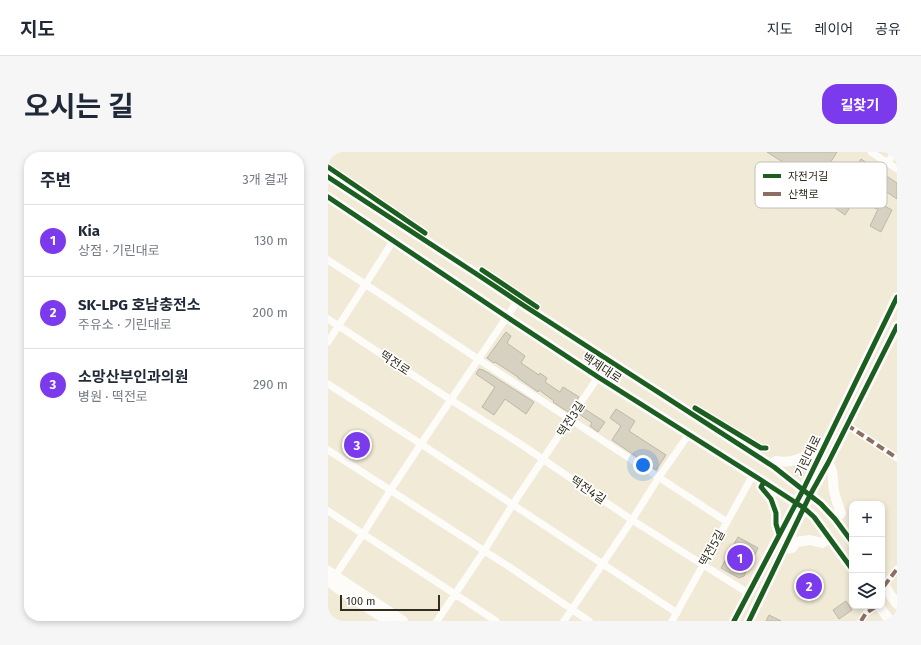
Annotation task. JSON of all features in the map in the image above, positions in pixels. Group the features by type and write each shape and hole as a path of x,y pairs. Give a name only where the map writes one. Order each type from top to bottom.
{"street":[{"path":"871,152 886,162"},
{"path":"894,152 888,163 897,169"},
{"name":"백제대로","path":"328,177 517,302 771,465 821,504 835,519 849,538"},
{"path":"330,198 340,185"},
{"name":"백제대로","path":"330,198 598,377 800,505 814,517 849,565"},
{"path":"328,342 393,241"},
{"path":"330,261 727,522"},
{"path":"483,301 493,286"},
{"name":"기린대로","path":"749,621 784,549 823,449 897,297"},
{"path":"330,579 363,534 421,444 517,302"},
{"name":"떡전로","path":"328,319 544,460"},
{"name":"기린대로","path":"806,492 828,463 897,326"},
{"name":"떡전3길","path":"436,621 484,551 513,504 544,460 598,377"},
{"path":"328,384 677,613"},
{"path":"847,425 897,458"},
{"path":"564,621 689,434"},
{"path":"771,465 776,461 791,461 802,458 817,447 823,449"},
{"path":"328,450 511,568 589,621"},
{"name":"떡전4길","path":"544,460 632,520 748,593"},
{"path":"828,463 832,470 834,490 837,504 841,513 835,519"},
{"name":"떡전5길","path":"672,621 753,475"},
{"path":"764,482 761,487 771,499 776,513 776,524 780,534"},
{"name":"기린대로","path":"734,621 780,534 800,505"},
{"path":"328,511 496,621"},
{"path":"784,549 792,548 796,542 810,540 822,543 829,538"},
{"path":"885,582 897,569"},
{"path":"330,579 354,599 388,621"},
{"path":"330,579 403,621"},
{"path":"885,587 897,604"},
{"path":"861,621 866,612 872,609"},
{"path":"880,609 890,621"}],"building":[{"path":"767,152 837,152 831,162 783,162"},
{"path":"887,176 897,183 897,199 887,192"},
{"path":"887,207 892,210 881,232 870,226 878,209 874,208"},
{"path":"835,208 849,208 845,215"},
{"path":"506,332 511,336 507,343 525,356 521,363 539,375 540,373 547,378 545,382 560,392 563,387 579,397 568,412 539,390 538,392 518,377 487,358"},
{"path":"479,369 490,374 534,402 526,414 505,399 494,415 482,407 495,387 476,374"},
{"path":"583,408 605,422 598,432 590,426 592,423 579,414"},
{"path":"616,409 635,421 629,431 666,455 656,470 612,440 621,426 610,418"},
{"path":"738,537 758,548 744,576 739,578 721,568"},
{"path":"846,601 849,606 849,609 852,610 839,619 833,610"},
{"path":"769,615 781,621 766,621"}],"marked path":[{"path":"847,425 897,458"},
{"path":"885,585 897,569"},
{"path":"861,621 866,613 872,609"}],"cycle path":[{"path":"328,167 425,233"},
{"path":"328,177 774,467 821,504 835,519 849,538"},
{"path":"328,197 598,377 804,508 814,517 849,565"},
{"path":"482,270 537,307"},
{"path":"734,621 803,490 897,297"},
{"path":"749,621 810,495 828,463 897,326"},
{"path":"695,408 761,448 766,448"},
{"path":"764,482 761,487 771,499 776,513 776,524 779,534"}],"place":[{"name":"소망산부인과의원","path":"357,445"},
{"name":"Kia","path":"740,558"},
{"name":"SK-LPG 호남충전소","path":"809,586"}]}
